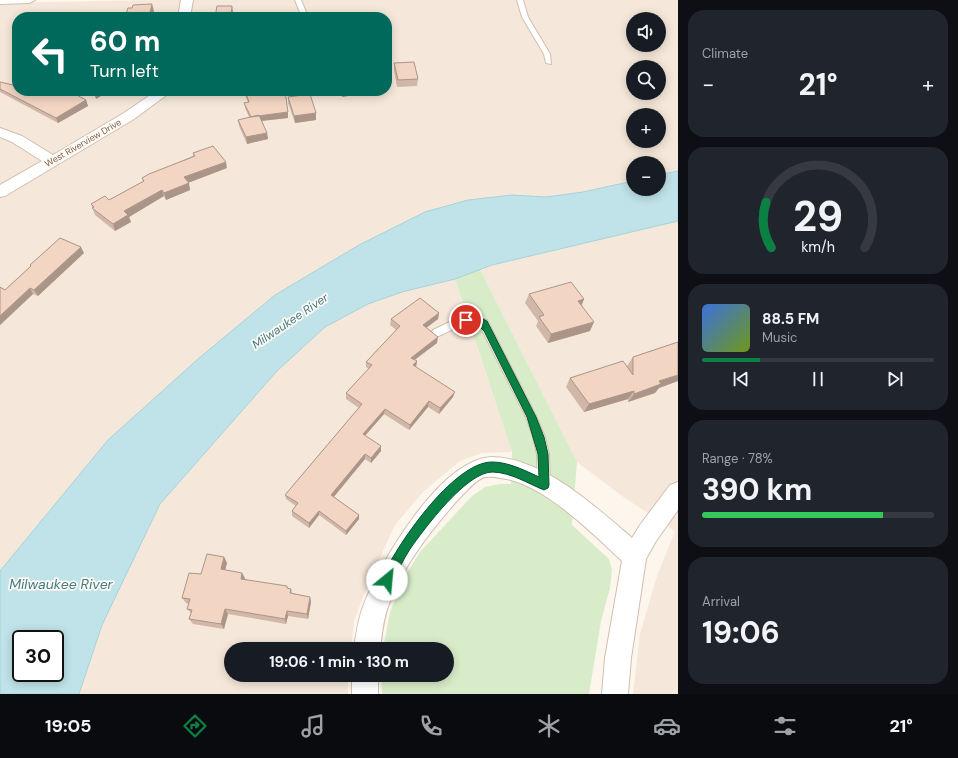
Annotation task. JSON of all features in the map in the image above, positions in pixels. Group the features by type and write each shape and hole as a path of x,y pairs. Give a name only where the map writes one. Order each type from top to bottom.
{"street":[{"path":"0,1 28,0"},
{"path":"185,12 187,0"},
{"name":"West Riverview Drive","path":"0,192 129,116 158,96"},
{"path":"0,132 17,139 53,160"},
{"path":"368,642 376,605 387,580 406,546 434,510 462,480 480,469 492,467 516,471 544,485 586,514 636,556"},
{"path":"615,694 618,658 636,556 648,532 678,492"},
{"path":"365,682 365,694"}],"lane":[{"path":"298,0 304,12"},
{"path":"520,0 525,17 546,54 549,63"},
{"path":"436,333 466,320 479,320 484,324 531,417 539,437 543,454 544,485"}],"shaded area":[{"path":"154,0 678,0 678,171 666,174 666,156 626,156 626,183 583,192 546,197 512,195 108,440 0,571 0,3"},
{"path":"678,221 678,694 633,694 640,634 657,576 675,531 622,496 577,462 480,269"},
{"path":"455,279 512,452 482,453 460,461 424,491 395,525 368,584 354,621 352,642 224,642 224,682 348,682 348,694 79,694 102,625 160,504 277,371 325,327 368,304 402,292"}],"green space":[{"path":"480,269 577,462 572,525 609,559 612,570 610,588 601,621 589,694 382,694 381,682 454,682 454,642 384,642 390,612 405,576 420,552 472,496 485,487 500,484 511,484 512,452 455,279"}],"water":[{"name":"Milwaukee River","path":"678,171 678,221 492,265 455,279 402,292 368,304 325,327 277,371 160,504 102,625 79,694 0,694 0,571 108,440 198,359 275,295 359,245 425,212 468,200 512,195 546,197 583,192 626,183 626,196 666,196 666,174"}],"building":[{"path":"152,4 150,12 127,12 128,8 132,8 133,5"},
{"path":"217,6 232,6 231,12 216,12"},
{"path":"414,62 418,79 398,80 394,63"},
{"path":"0,82 12,85 12,95 0,89"},
{"path":"14,96 78,96 86,100 56,118"},
{"path":"247,96 286,96 288,112 251,117 244,103 249,102"},
{"path":"311,96 316,113 294,116 288,97"},
{"path":"259,115 267,133 246,137 238,120"},
{"path":"213,146 226,162 184,177 189,183 164,193 162,190 124,211 128,215 113,224 92,208 94,207 91,204 105,196 109,200 144,181 142,178 149,174 195,156 193,153"},
{"path":"60,238 81,247 34,290 30,288 0,316 0,287 5,290"},
{"path":"571,282 584,299 578,301 594,322 551,334 539,317 544,315 529,294"},
{"path":"420,298 439,313 423,325 438,337 411,358 417,361 413,365 455,392 440,408 429,401 410,425 385,409 363,434 381,446 371,458 365,454 331,495 359,515 346,531 319,511 309,523 292,511 298,503 285,495 362,404 346,393 372,365 366,362 400,326 391,319"},
{"path":"678,342 678,375 659,381 661,384 634,394 634,391 589,404 570,378 623,361 633,375 633,357"},
{"path":"207,554 224,557 221,569 242,573 241,579 287,586 287,588 291,589 290,593 310,597 307,614 287,611 285,619 225,609 221,624 189,619 192,610 187,609 190,599 182,598 189,573 201,574"}],"route":[{"path":"387,580 406,546 434,510 462,480 480,469 492,467 516,471 529,476 544,485 543,454 539,437 531,417 484,324 479,320 466,320"}]}
